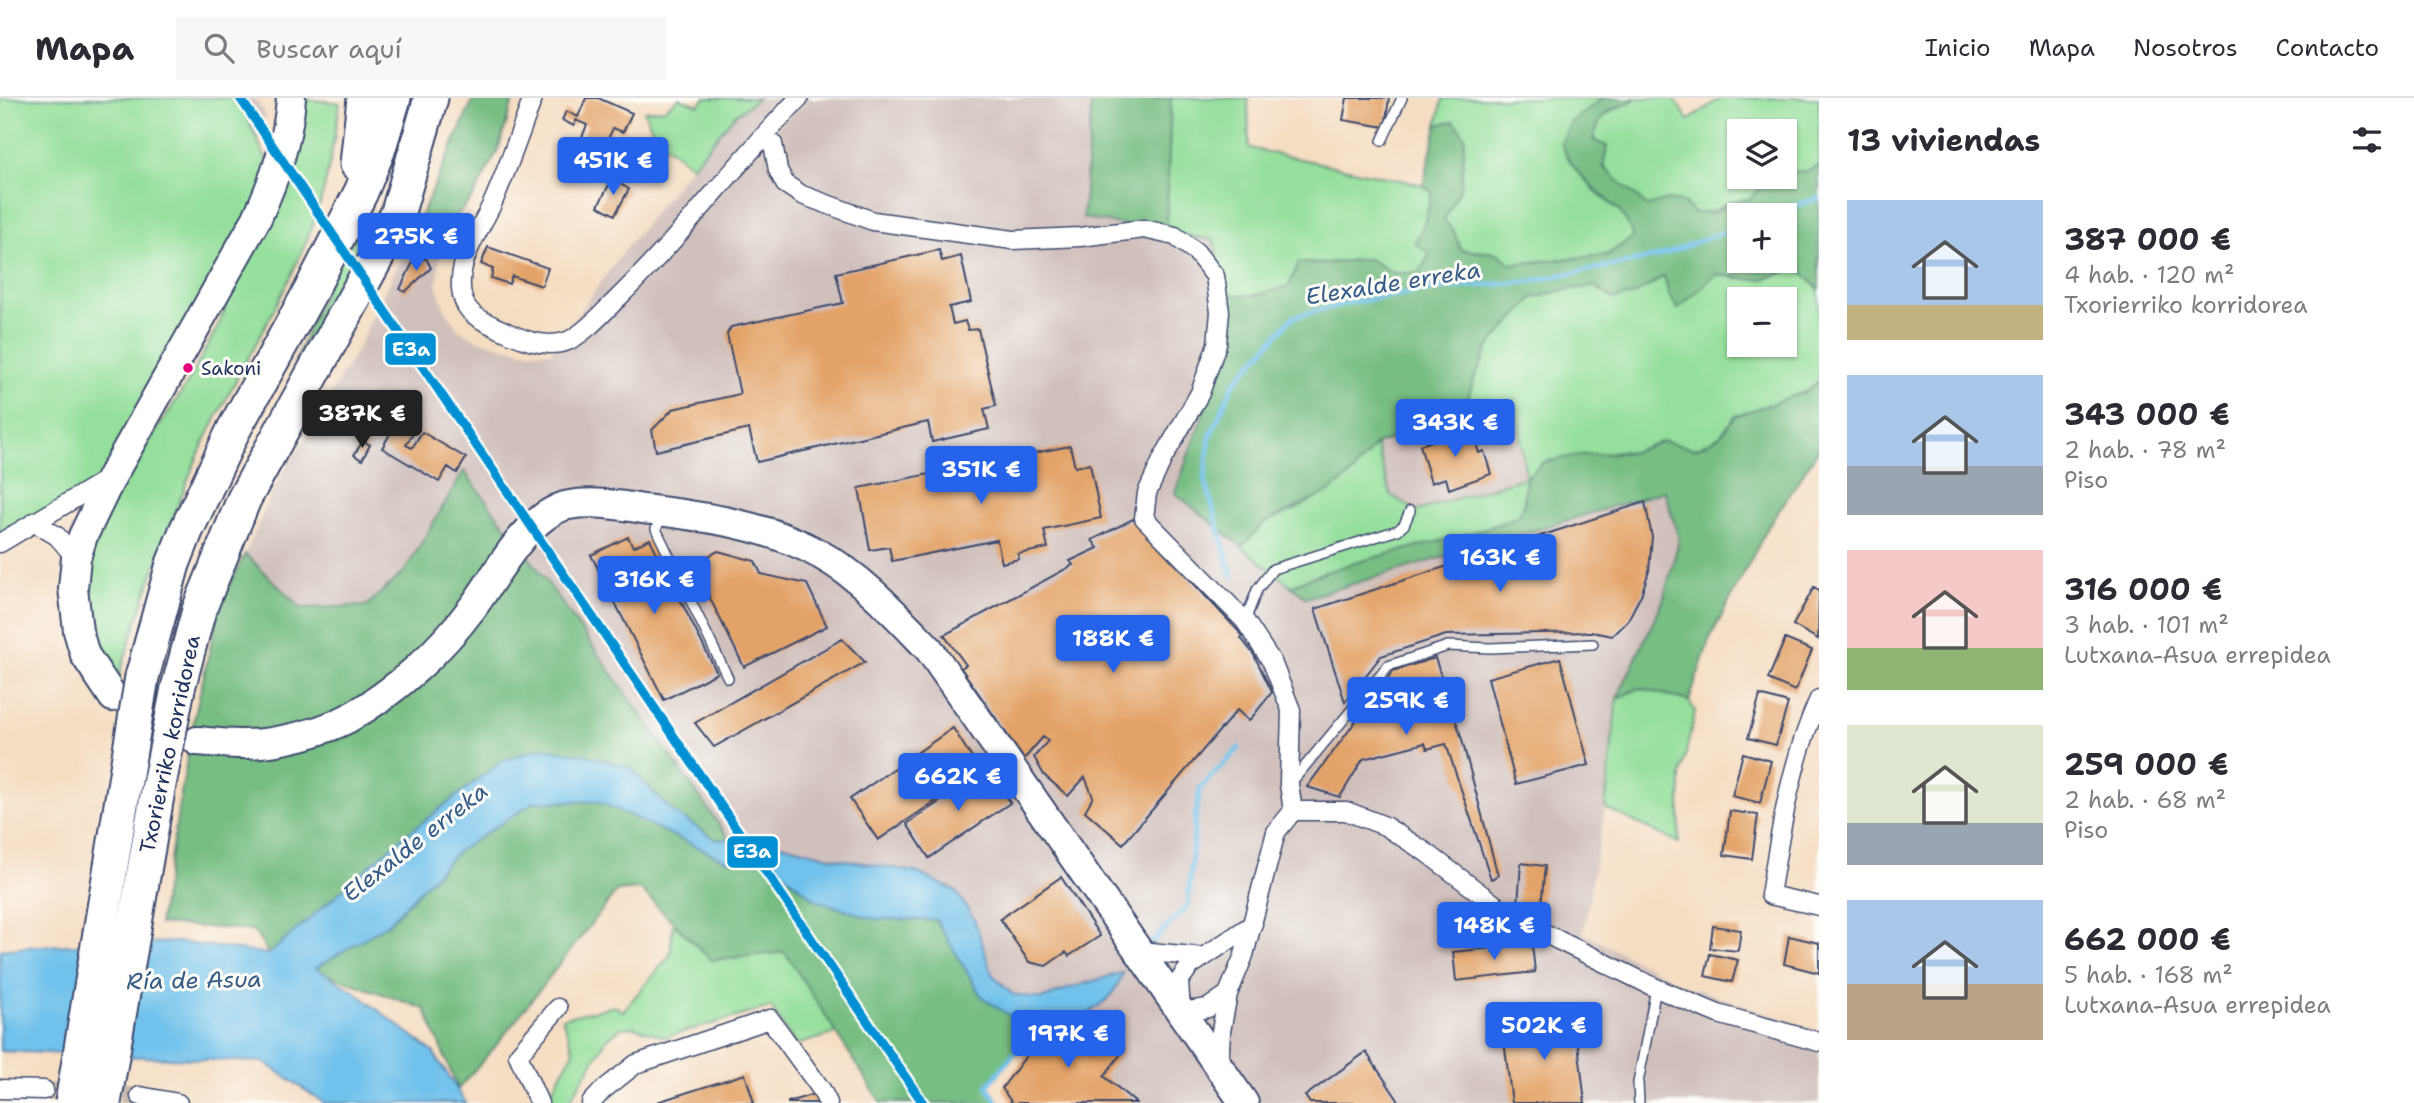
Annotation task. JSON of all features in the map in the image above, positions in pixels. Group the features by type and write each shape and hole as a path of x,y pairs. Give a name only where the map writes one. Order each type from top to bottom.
{"highway":[{"path":"357,164 364,98"},
{"path":"336,238 372,98"},
{"name":"Txorierriko korridorea","path":"58,1096 142,677 173,564 233,431 310,292 361,192 378,151 394,98"},
{"name":"Txorierriko korridorea","path":"104,1103 155,803 178,688 199,610 244,499 367,276 398,212 431,98"},
{"path":"398,212 453,98"}],"main road":[{"path":"113,697 85,655 78,631 73,588 76,558 83,536 112,476 257,218 275,178 284,149 291,98"},
{"path":"197,741 238,745 270,742 305,734 346,719 416,670 455,631 525,535 545,516 566,505 603,503 664,511 710,519 784,538 822,555 874,594 929,649 1244,1103"}],"street":[{"path":"533,98 493,201 469,250 461,282 467,308 478,319 519,338 543,344 568,341 596,320 645,272 799,98"},
{"path":"765,136 773,144 778,170 785,184 802,195 873,221 1013,240 1080,237 1144,229 1175,236 1196,252 1215,276 1220,312 1217,344 1200,393 1163,458 1147,493 1144,518 1245,621 1272,662 1291,710 1290,784 1293,811 1276,832 1244,956 1228,994 1221,1031 1219,1067"},
{"path":"0,543 112,476"},
{"path":"34,523 57,536 76,558"},
{"path":"1819,699 1800,746 1770,895 1819,906"},
{"path":"1293,811 1346,811 1385,825 1506,913 1656,988 1718,1014 1819,1042"},
{"path":"1228,994 1208,1008 1181,1012 1179,981 1190,966 1253,924"},
{"path":"1139,950 1204,957"},
{"path":"539,1103 518,1055 558,1008"},
{"path":"603,1099 636,1065 770,1019 821,1089 828,1103"},
{"path":"0,1089 58,1096"},
{"path":"139,1096 178,1103"}],"lane":[{"path":"1382,141 1402,98"},
{"path":"664,511 656,529 728,678"},
{"path":"1245,621 1257,590 1273,569 1398,530 1404,525 1410,511"},
{"path":"1290,784 1388,666 1448,646 1490,648 1592,644"},
{"path":"1639,1103 1638,1083 1656,988"}],"shaded area":[{"path":"233,98 255,98 266,115 258,145 245,114"},
{"path":"758,98 1092,98 1083,218 1214,240 1233,331 1175,493 1305,598 1665,491 1679,540 1663,601 1617,698 1605,808 1583,933 1682,984 1819,1031 1819,1103 1012,1103 1002,1088 1045,1031 1084,1016 1111,996 1073,987 1041,999 1012,994 992,974 975,921 834,858 762,839 740,845 730,840 540,572 464,472 405,571 366,606 301,608 245,554 274,489 356,351 408,244 440,255 437,285 444,308 458,329 478,340 522,351 550,352 629,244 692,166 734,116"},
{"path":"1515,399 1526,477 1417,511 1391,495 1376,444"}],"green space":[{"path":"0,98 233,98 245,114 275,178 112,476 0,543"},
{"path":"474,98 514,98 498,150 473,197 444,230 440,255 408,244"},
{"path":"679,98 699,105 705,98 758,98 734,116 692,166 656,138 644,111 664,109"},
{"path":"1092,98 1171,98 1166,232 1083,218"},
{"path":"1171,98 1248,98 1249,148 1423,185 1433,192 1424,225 1415,243 1430,254 1419,273 1394,273 1369,259 1316,264 1299,262 1289,286 1257,295 1226,295 1214,240 1166,232"},
{"path":"1443,98 1604,98 1571,122 1592,188 1623,214 1634,237 1607,255 1512,264 1497,253 1460,250 1453,230 1443,220 1461,187 1454,121 1437,125"},
{"path":"1604,98 1636,98 1613,108 1599,124 1593,140 1607,146 1603,167 1647,206 1667,200 1683,202 1693,213 1714,213 1727,204 1727,273 1782,273 1758,279 1739,279 1716,274 1678,309 1669,295 1664,276 1634,295 1613,299 1594,286 1533,298 1489,346 1473,381 1463,416 1376,444 1351,475 1329,492 1263,523 1242,547 1175,493 1233,331 1226,295 1257,295 1289,286 1299,262 1316,264 1369,259 1394,273 1419,273 1430,254 1415,243 1424,225 1432,192 1423,185 1437,125 1454,121 1465,136 1461,187 1444,220 1453,230 1461,250 1497,253 1512,264 1607,255 1633,237 1622,214 1573,166 1561,144 1571,122"},
{"path":"1636,98 1673,98 1689,120 1721,98 1819,98 1819,165 1808,172 1797,172 1797,119 1727,119 1727,189 1759,189 1750,199 1729,202 1706,213 1670,211 1646,206 1617,182 1600,159 1596,147 1595,135 1602,119 1611,111"},
{"path":"303,99 340,103 322,197 300,257 196,460 153,571 116,685 87,635 84,569 104,512 188,382 219,324"},
{"path":"1819,165 1819,290 1797,266 1797,203 1729,203 1750,199 1760,189 1797,189 1797,171 1808,171"},
{"path":"355,220 373,226 294,363"},
{"path":"1797,266 1819,290 1819,381 1806,392 1735,416 1720,436 1696,449 1663,441 1633,452 1616,451 1526,477 1515,399 1463,416 1473,381 1489,346 1533,298 1594,286 1613,299 1652,285 1664,275 1669,295 1678,308 1716,274 1739,279 1758,279 1782,273 1797,273"},
{"path":"1819,381 1819,449 1768,527 1710,638 1689,701 1640,688 1617,698 1663,601 1679,540 1665,491 1306,598 1291,586 1347,565 1462,535 1519,516 1524,504 1526,477 1544,462 1579,455 1633,452 1663,441 1696,449 1720,436 1735,416 1805,392"},
{"path":"1376,444 1391,495 1417,511 1526,477 1524,504 1519,516 1480,532 1321,573 1291,586 1242,547 1263,523 1297,509 1351,475"},
{"path":"464,471 540,572 730,840 715,839 672,811 630,768 542,748 502,761 398,841 346,889 387,925 457,852 534,802 598,801 726,860 769,862 816,900 874,919 936,920 982,997 1033,1031 987,1086 998,1103 881,1103 785,952 711,960 640,889 617,891 497,1044 458,1089 425,1009 269,954 253,930 159,924 193,724 220,604 245,554 301,608 366,606 405,571"},
{"path":"1640,688 1689,701 1695,712 1681,775 1679,843 1605,808 1617,698"},
{"path":"673,923 711,960 785,952 837,1033 796,1045 771,1007 666,1037 634,1027 621,1028 607,1039 568,1103 549,1103 547,1099 574,1051 562,1018 615,1006 623,1011 670,955"}],"water":[{"name":"Ría de Asua","path":"542,748 586,755 630,768 672,811 715,839 730,840 740,845 762,839 834,858 916,872 956,891 975,921 992,974 1012,994 1041,999 1124,972 1111,996 1084,1017 1045,1031 1033,1031 982,997 936,920 874,919 816,900 769,862 726,860 598,801 534,802 457,852 386,925 316,968 352,990 433,1052 466,1103 324,1103 264,1062 0,1051 0,950 38,946 177,942 269,954 398,841 502,761"}],"building":[{"path":"586,98 598,98 632,113 623,132 613,128 602,152 580,142 587,125 576,120 574,126 562,120 566,111 578,117"},
{"path":"1347,98 1389,98 1385,127 1343,120"},
{"path":"612,179 629,189 615,215 598,206"},
{"path":"488,247 548,268 542,286 512,276 509,284 491,278 493,269 481,264"},
{"path":"939,250 942,261 961,256 971,302 949,307 953,324 965,321 968,330 978,329 996,406 984,409 989,429 932,442 928,422 757,462 749,429 656,451 652,430 673,409 740,394 727,334 731,327 843,303 836,273"},
{"path":"426,258 431,268 405,292 400,289 413,262"},
{"path":"397,422 414,432 406,445 412,448 422,432 466,458 457,473 448,467 439,482 382,448"},
{"path":"1471,428 1479,453 1484,451 1491,474 1449,489 1446,478 1431,483 1420,445"},
{"path":"363,441 370,445 362,460 354,455"},
{"path":"1070,446 1075,467 1090,464 1101,518 1044,530 1048,548 1018,554 1019,559 1002,563 997,540 892,561 889,547 870,550 859,488"},
{"path":"1645,502 1652,537 1649,571 1641,595 1628,620 1612,636 1592,632 1446,635 1381,656 1345,702 1315,609"},
{"path":"1133,519 1243,636 1241,638 1254,655 1272,692 1249,721 1237,710 1123,844 1085,811 1093,797 1085,777 1068,796 1044,775 1034,757 1048,741 1043,737 1024,759 961,668 966,665 944,635 1073,565 1070,561 1098,548 1092,540"},
{"path":"628,537 633,547 650,539 717,673 664,700 591,555"},
{"path":"718,551 755,561 761,574 807,584 827,626 744,667 693,564"},
{"path":"1814,587 1819,590 1818,639 1793,625"},
{"path":"842,639 865,662 714,747 695,723"},
{"path":"1785,639 1812,650 1795,691 1768,679"},
{"path":"1435,658 1461,736 1498,876 1491,879 1446,744 1427,749 1425,743 1363,759 1340,797 1307,787 1393,671"},
{"path":"1560,658 1589,765 1516,784 1488,678"},
{"path":"1760,695 1788,703 1776,745 1748,738"},
{"path":"953,728 980,771 878,840 850,799"},
{"path":"1743,753 1771,761 1760,803 1732,796"},
{"path":"987,769 1010,803 929,858 907,824"},
{"path":"1730,811 1758,815 1752,859 1724,855"},
{"path":"1521,863 1545,866 1541,906 1518,904"},
{"path":"1061,877 1100,936 1069,956 1066,952 1046,966 1029,962 1000,919"},
{"path":"1713,926 1741,930 1738,951 1710,948"},
{"path":"1789,936 1819,943 1819,973 1784,964"},
{"path":"1532,944 1535,972 1456,981 1453,952"},
{"path":"1710,954 1738,960 1732,982 1705,976"},
{"path":"1575,1017 1585,1103 1512,1103 1502,1025"},
{"path":"1095,1027 1124,1050 1104,1076 1136,1103 1012,1103 1002,1088 1045,1031"},
{"path":"1366,1052 1400,1103 1310,1103 1305,1096"},
{"path":"745,1074 754,1103 657,1103 657,1102"},
{"path":"818,1093 821,1103 788,1103 788,1102"}],"waterway":[{"name":"Elexalde erreka","path":"1797,205 1819,198"},
{"name":"Elexalde erreka","path":"1232,576 1205,479 1210,436 1234,383 1293,317 1348,303 1432,289 1526,282 1657,257 1727,231"},
{"name":"Elexalde erreka","path":"1148,947 1188,905 1200,788 1239,748"},
{"path":"998,1103 987,1086 1033,1031 1029,1026"}],"tunnel":[{"path":"44,1090 85,1095 140,1096"}],"transit line":[{"name":"E3a","path":"240,98 923,1103"}],"place":[{"name":"Sakoni","path":"188,368"}]}
